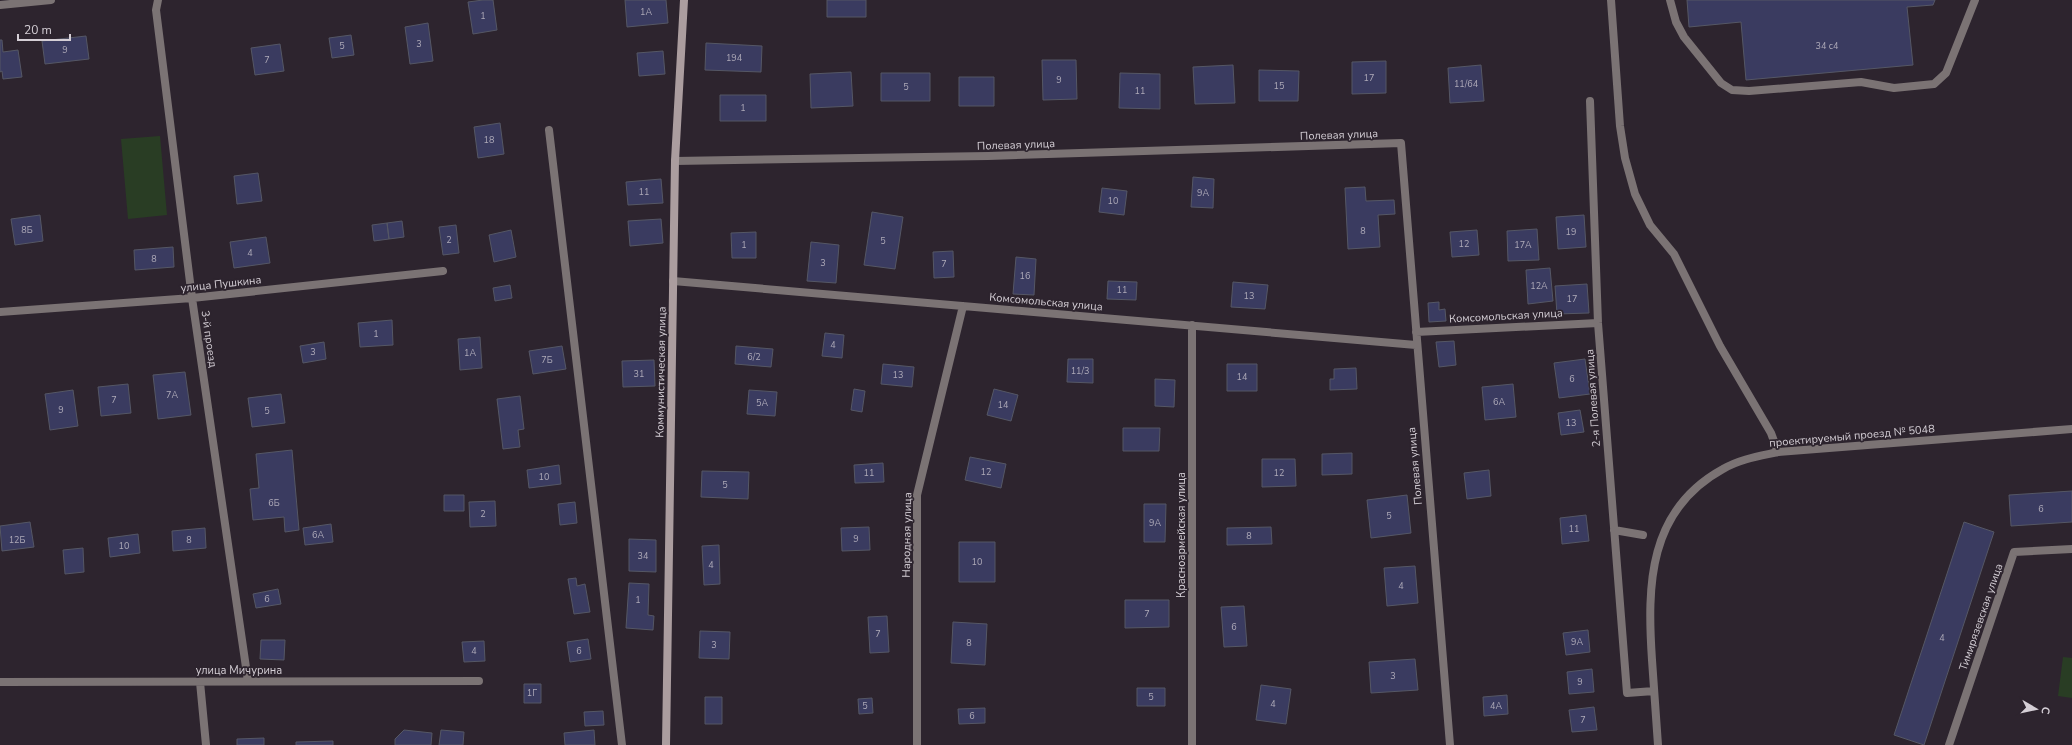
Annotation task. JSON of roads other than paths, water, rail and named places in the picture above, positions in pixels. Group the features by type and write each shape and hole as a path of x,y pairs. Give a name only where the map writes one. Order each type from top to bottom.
{"street":[{"path":"0,5 51,0"},
{"name":"3-й проезд","path":"158,0 156,10 192,298 248,681"},
{"name":"Коммунистическая улица","path":"666,745 675,162 684,0"},
{"path":"1611,0 1620,126 1625,158 1635,194 1650,225 1674,254 1720,346 1771,433 1778,452"},
{"path":"1670,0 1676,22 1684,37 1720,82 1732,90 1749,91 1861,82 1894,88 1934,84 1946,73 1974,0"},
{"name":"2-я Полевая улица","path":"1590,101 1598,323 1627,693 1654,691"},
{"path":"549,130 622,745"},
{"name":"Полевая улица","path":"675,162 980,157 1401,143 1416,345 1450,745"},
{"name":"улица Пушкина","path":"0,312 192,298 443,271"},
{"name":"Комсомольская улица","path":"673,281 1416,345"},
{"name":"Народная улица","path":"917,745 917,495 963,306"},
{"name":"Комсомольская улица","path":"1416,332 1598,323"},
{"name":"Красноармейская улица","path":"1192,325 1192,745"},
{"name":"проектируемый проезд № 5048","path":"1658,745 1650,623 1650,588 1654,562 1660,540 1672,517 1687,497 1704,481 1724,468 1750,458 1778,452 2072,429"},
{"path":"1614,530 1642,535"},
{"name":"Тимирязевская улица","path":"1949,745 2014,552 2072,549"},
{"name":"улица Мичурина","path":"0,682 479,681"},
{"path":"200,682 206,745"}]}
